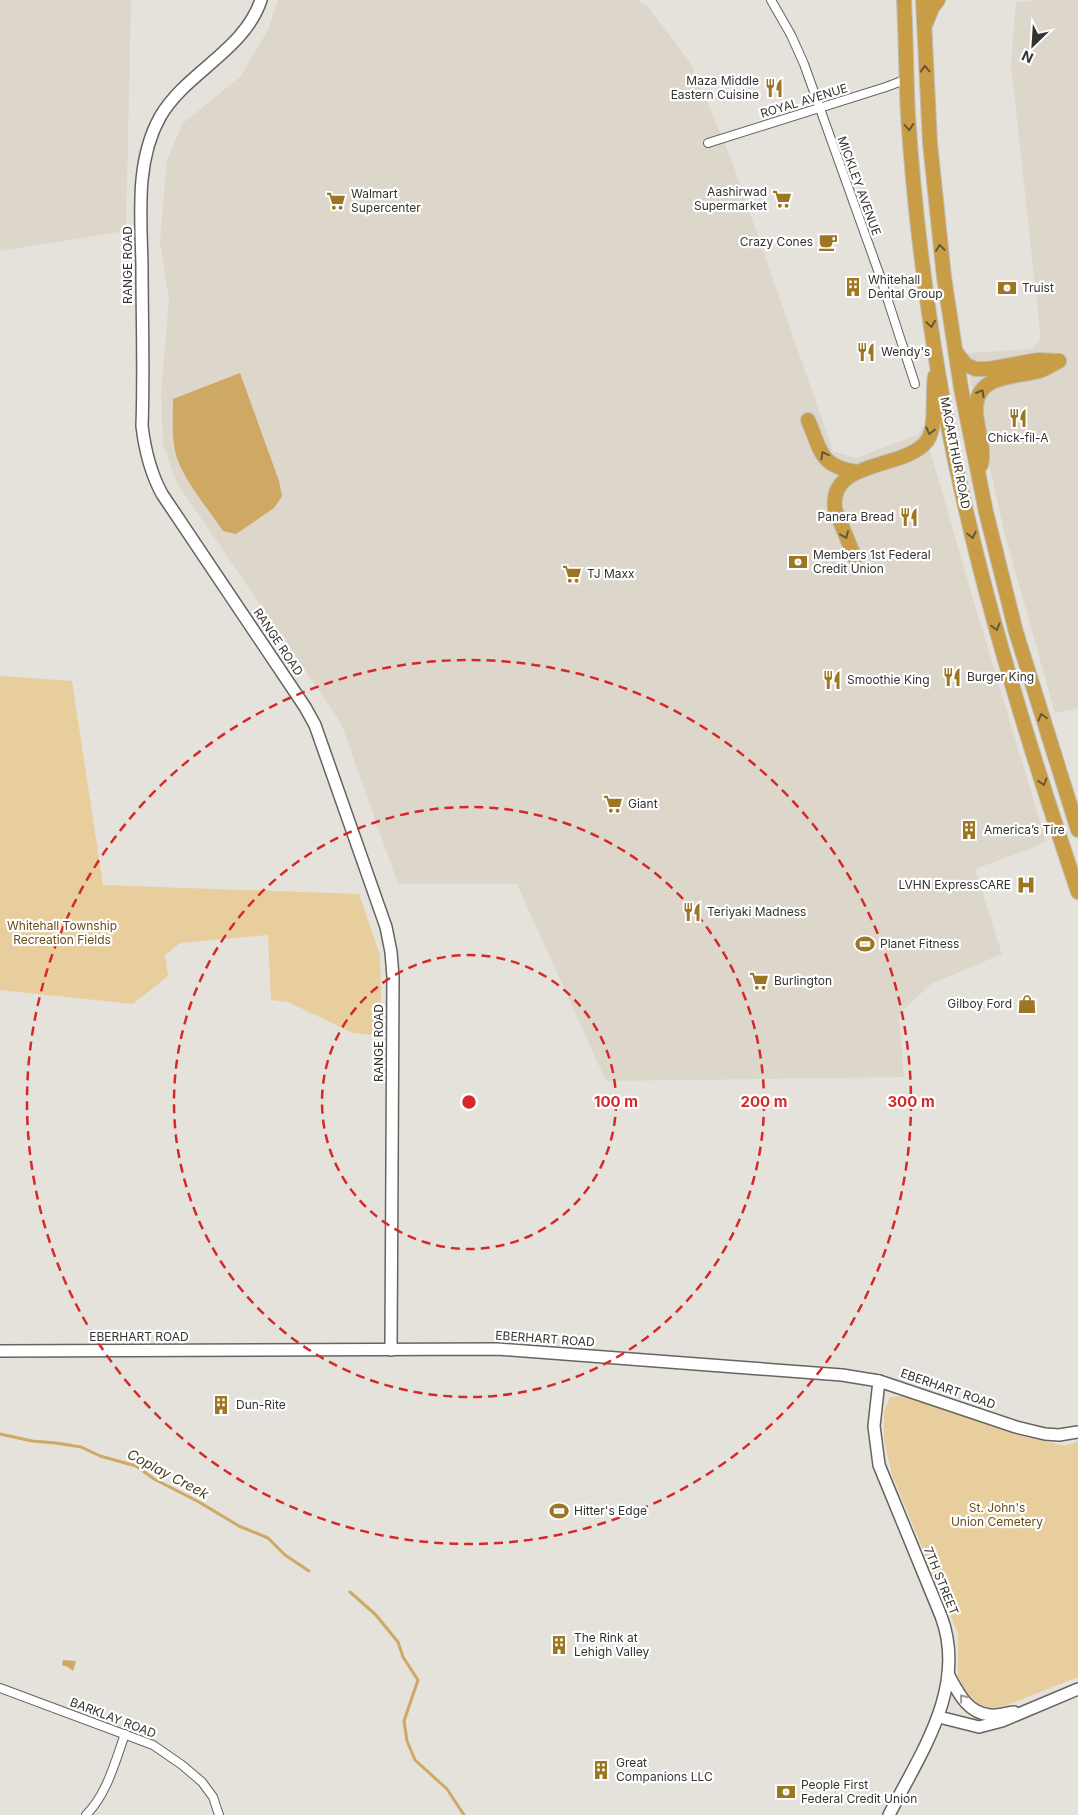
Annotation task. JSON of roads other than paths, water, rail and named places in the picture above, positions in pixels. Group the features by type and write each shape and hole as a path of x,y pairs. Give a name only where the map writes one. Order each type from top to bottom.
{"highway":[{"name":"MACARTHUR ROAD","path":"904,0 907,79 919,226 937,366 964,500 990,605 1030,743 1078,892"},
{"name":"MACARTHUR ROAD","path":"923,0 926,100 933,183 954,348 986,512 1016,632 1078,830"},
{"path":"923,33 929,14 938,0"},
{"path":"954,348 966,365 976,369 1038,360 1059,361 1040,371 995,380 981,390 976,401 983,454 978,475"},
{"path":"856,558 839,520 834,502 838,487 856,472 914,452 928,439 931,433 933,388 937,366"},
{"path":"808,420 825,460 835,467 856,472"}],"street":[{"name":"RANGE ROAD","path":"260,0 251,22 237,39 198,74 171,102 161,115 148,142 142,174 143,436 148,464 162,494 306,707 315,725 386,927 394,977 391,1350"},
{"name":"MICKLEY AVENUE","path":"771,0 791,35 804,64 880,276 915,384"},
{"name":"ROYAL AVENUE","path":"708,143 907,79"},
{"name":"EBERHART ROAD","path":"0,1350 497,1349 842,1375 879,1381 1016,1427 1045,1434 1059,1435 1078,1432"},
{"name":"7TH STREET","path":"879,1381 874,1426 879,1466 945,1626 948,1647 947,1685 939,1717 889,1815"},
{"path":"948,1674 961,1697 974,1711 990,1715 1014,1712 1020,1714"},
{"name":"BARKLAY ROAD","path":"0,1688 154,1745 202,1782 213,1798 218,1815"},
{"path":"939,1717 979,1727 1002,1721 1078,1689"},
{"path":"86,1815 95,1806 104,1790 125,1734"}],"waterway":[{"name":"Coplay Creek","path":"0,1434 32,1441 81,1447 100,1456 136,1466 154,1479 199,1502 239,1526 268,1538 285,1555 309,1571"},
{"name":"Coplay Creek","path":"350,1592 375,1614 398,1642 403,1657 418,1680 404,1721 407,1741 415,1760 447,1789 464,1815"}],"place":[{"name":"Maza Middle Eastern Cuisine","path":"774,88"},
{"name":"Aashirwad Supermarket","path":"782,199"},
{"name":"Walmart Supercenter","path":"336,201"},
{"name":"Crazy Cones","path":"828,242"},
{"name":"Whitehall Dental Group","path":"853,287"},
{"name":"Truist","path":"1007,288"},
{"name":"Wendy's","path":"866,352"},
{"name":"Chick-fil-A","path":"1018,418"},
{"name":"Panera Bread","path":"909,517"},
{"name":"Members 1st Federal Credit Union","path":"798,562"},
{"name":"TJ Maxx","path":"572,574"},
{"name":"Burger King","path":"952,677"},
{"name":"Smoothie King","path":"832,680"},
{"name":"Giant","path":"613,804"},
{"name":"America’s Tire","path":"969,830"},
{"name":"LVHN ExpressCARE","path":"1026,885"},
{"name":"Teriyaki Madness","path":"692,912"},
{"name":"Planet Fitness","path":"865,944"},
{"name":"Burlington","path":"759,981"},
{"name":"Gilboy Ford","path":"1027,1004"},
{"name":"Dun-Rite","path":"221,1405"},
{"name":"Hitter's Edge","path":"559,1511"},
{"name":"The Rink at Lehigh Valley","path":"559,1645"},
{"name":"Great Companions LLC","path":"601,1770"},
{"name":"People First Federal Credit Union","path":"786,1792"}],"park label":[{"name":"Whitehall Township Recreation Fields","path":"62,933"},
{"name":"St. John's Union Cemetery","path":"997,1515"}]}
